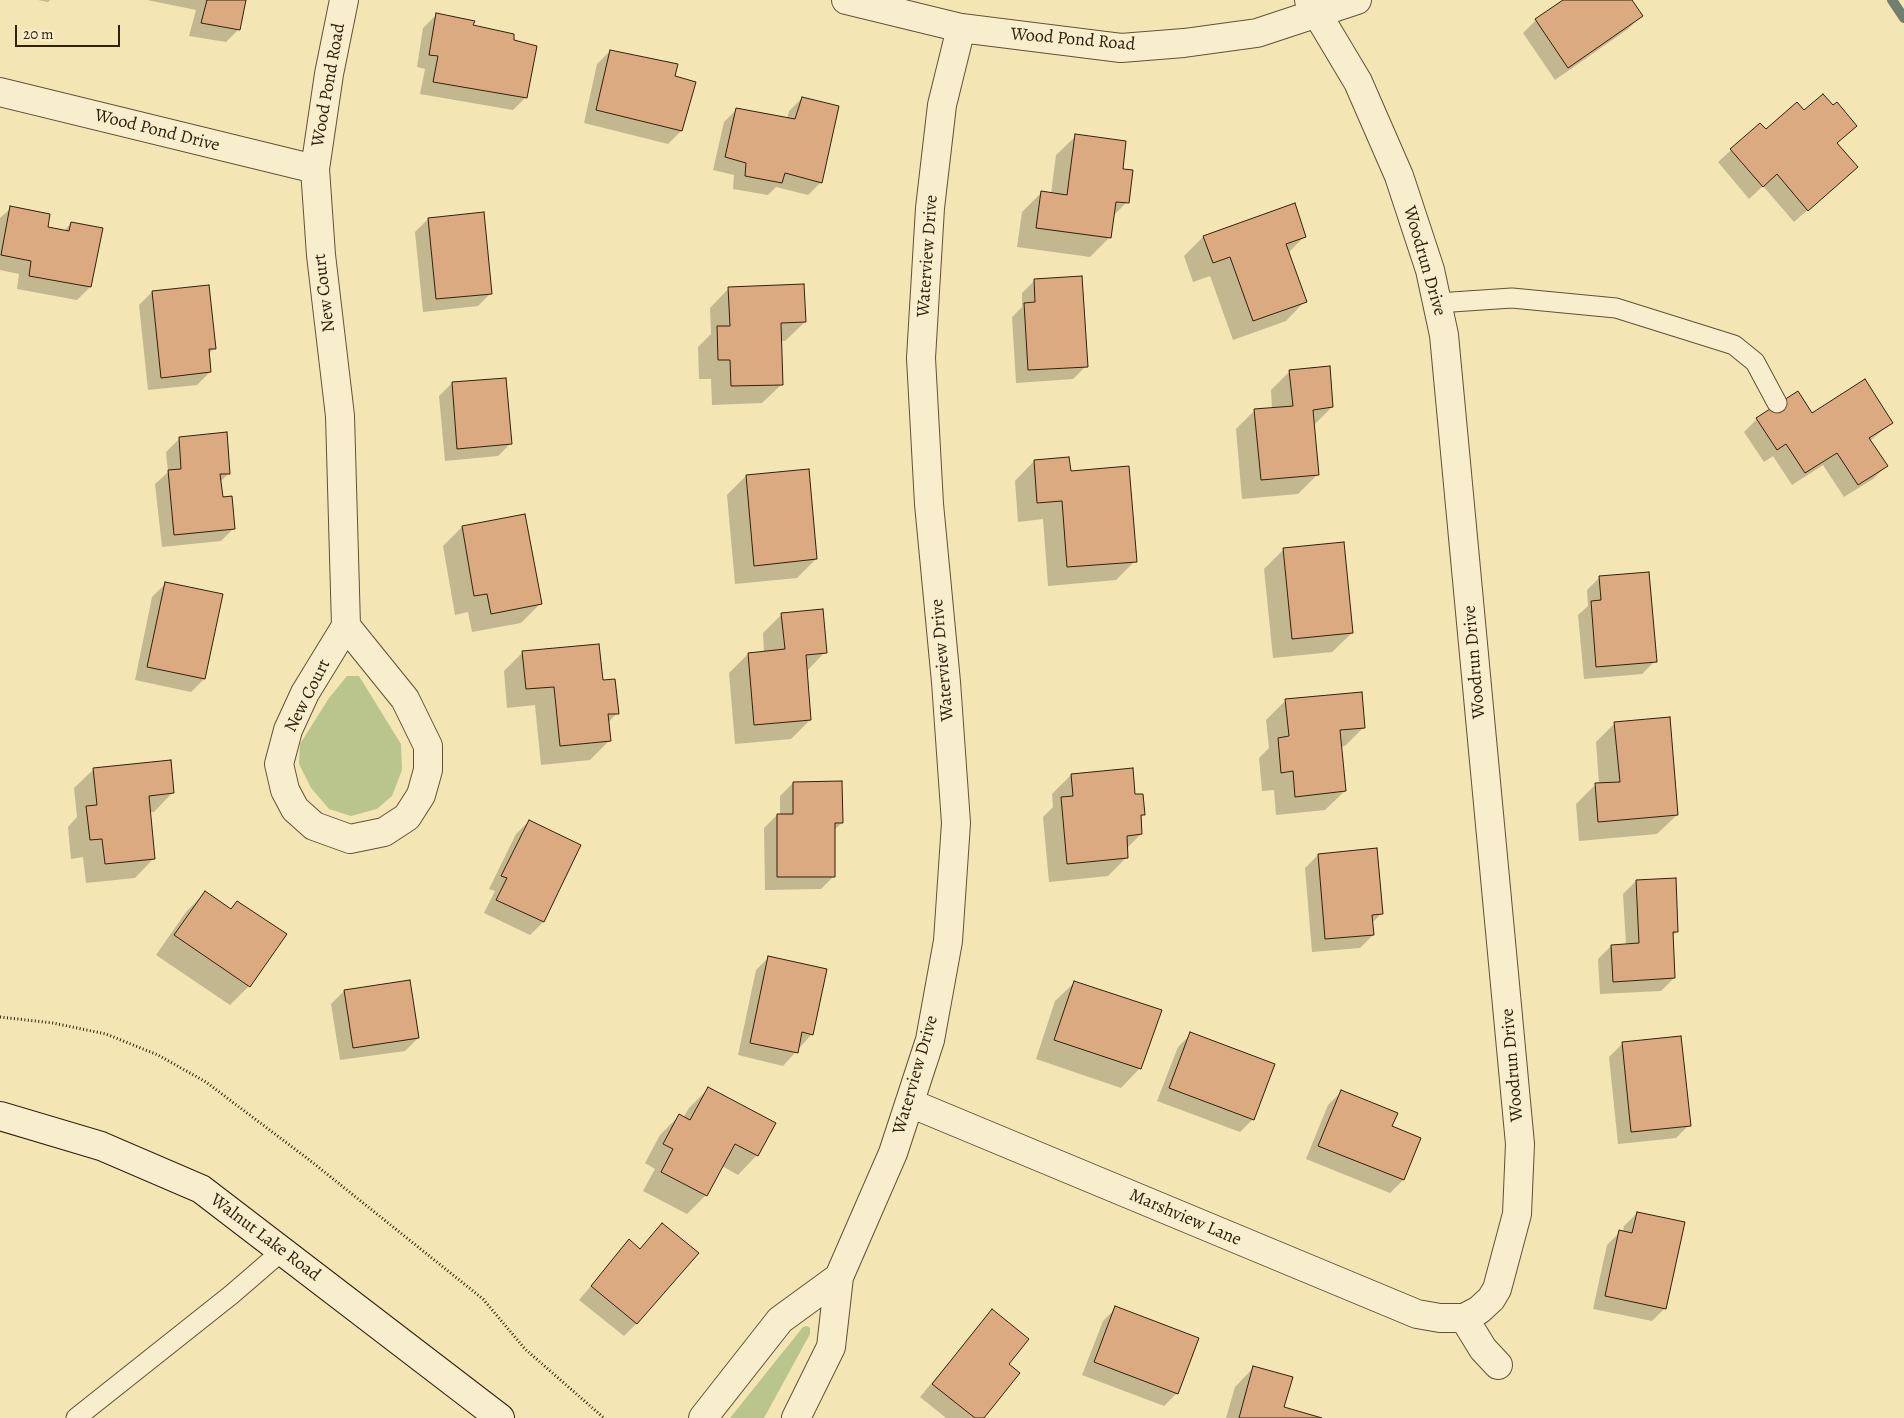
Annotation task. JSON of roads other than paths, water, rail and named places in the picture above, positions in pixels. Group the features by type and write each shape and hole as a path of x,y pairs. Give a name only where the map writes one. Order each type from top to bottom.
{"street":[{"name":"Wood Pond Road","path":"315,169 329,74 344,0"},
{"name":"Wood Pond Road","path":"846,0 961,28 1121,48 1184,43 1257,33 1312,7 1357,0"},
{"name":"Woodrun Drive","path":"1312,7 1358,82 1399,176 1430,270 1444,335 1520,1144 1516,1214 1497,1289 1479,1310 1464,1318"},
{"name":"Waterview Drive","path":"796,1418 831,1347 839,1277 893,1153 910,1103 930,1040 948,941 956,823 946,682 929,504 921,358 930,208 942,105 961,28"},
{"name":"Wood Pond Drive","path":"0,92 315,169"},
{"name":"New Court","path":"315,169 320,255 340,416 346,626 305,694 288,730 279,764 285,790 295,809 314,826 350,839 384,832 406,817 422,795 428,770 428,746 405,699 346,626"},
{"name":"Marshview Lane","path":"910,1103 1417,1314 1440,1318 1464,1318"},
{"name":"Walnut Lake Road","path":"0,1116 101,1146 201,1189 500,1418"},
{"path":"703,1418 780,1320 839,1277"},
{"path":"1464,1318 1483,1349 1498,1364"}],"lane":[{"path":"1437,302 1512,298 1616,308 1734,345 1755,362 1777,403"},
{"path":"76,1418 216,1307 282,1251"}],"waterway":[{"path":"1892,0 1904,18"}]}
